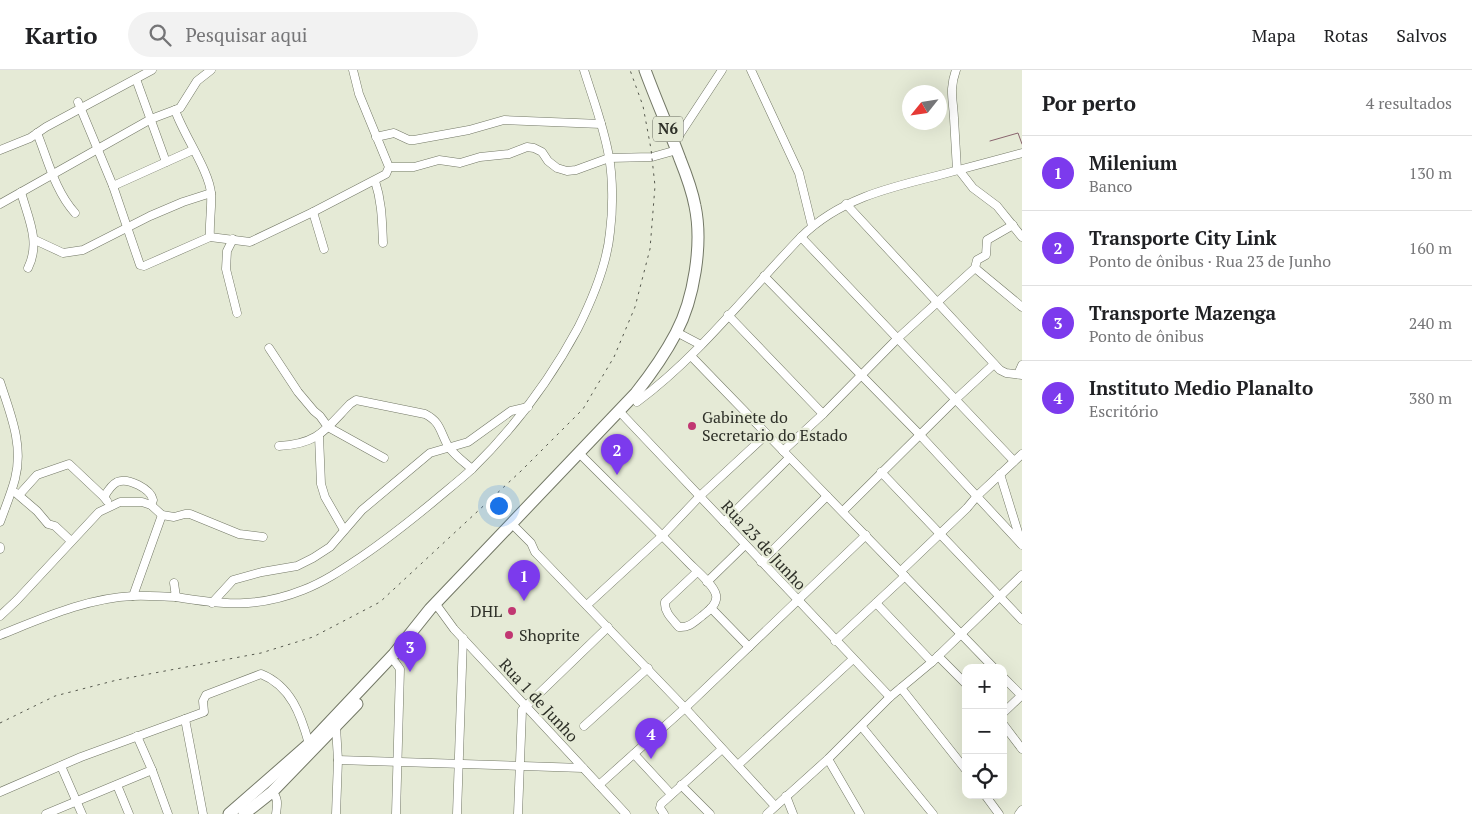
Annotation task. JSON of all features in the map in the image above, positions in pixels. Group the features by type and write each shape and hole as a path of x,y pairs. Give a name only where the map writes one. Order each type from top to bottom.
{"highway":[{"name":"N6","path":"244,814 272,792 336,727 395,662 437,607 516,528 583,457 654,372 678,331 692,286 697,243 696,207 677,150 645,70"},
{"name":"N6","path":"229,814 309,744 621,413 637,402 667,362 682,335 698,287 703,243 703,221 698,189 652,70"}],"street":[{"path":"0,150 24,141 79,106 152,70"},
{"path":"79,106 99,149 126,228 142,266 210,238 250,242 386,174 389,167 359,94 352,70"},
{"path":"0,635 67,608 133,596 176,597 212,603 244,604 302,591 315,585 380,544 472,469 528,407 560,361 589,306 603,268 610,232 609,158 602,124 584,70"},
{"path":"678,137 722,70"},
{"path":"751,70 799,173 812,226"},
{"path":"956,70 951,98 958,170 973,188 996,206 1022,237"},
{"path":"0,204 152,119 180,108 205,71"},
{"path":"136,79 166,162"},
{"path":"175,110 207,179 211,193 210,238"},
{"path":"376,137 394,133 409,140 414,140 469,130 504,120 602,124"},
{"path":"37,133 52,174 66,203 75,213"},
{"path":"389,167 414,167 439,160 460,163 480,157 509,154 527,147 542,152 548,161 557,168 567,171 576,170 609,158 652,157 677,150"},
{"path":"113,186 193,150"},
{"path":"637,402 691,356 812,226 846,204 877,192 1022,153"},
{"path":"375,181 382,209 383,243"},
{"path":"21,192 34,240 33,258 28,268"},
{"path":"34,240 63,253 73,252 97,244 126,228 183,202 211,193"},
{"path":"846,204 1000,370 1006,373 1020,374 1022,365"},
{"path":"313,212 324,249"},
{"path":"783,451 824,414 898,338 975,268 977,260 986,255 987,240 1013,225"},
{"path":"801,237 1014,461"},
{"path":"233,240 227,251 226,269 237,313"},
{"path":"975,268 1022,307"},
{"path":"764,276 920,435 1022,544"},
{"path":"728,315 824,414"},
{"path":"682,335 701,345"},
{"path":"269,348 298,392 328,427 384,458"},
{"path":"691,356 990,664"},
{"path":"843,511 994,364"},
{"path":"0,382 16,432 18,453 15,493"},
{"path":"279,446 306,443 319,436 356,400 425,414 436,421 449,447 472,469"},
{"path":"212,603 233,580 262,572 297,566 313,558 330,547 362,510 430,453 468,442 511,411 528,407"},
{"name":"Rua 23 de Junho","path":"621,413 890,698"},
{"path":"587,605 662,536 700,496 767,434"},
{"path":"319,436 321,484 325,497 344,530"},
{"path":"461,459 468,442"},
{"path":"835,641 876,603 967,508 976,496 1022,454"},
{"path":"583,457 707,582 717,596 711,608 690,625 679,627 667,613 664,607 665,602 668,597 697,572"},
{"path":"724,522 789,458"},
{"path":"0,522 2,507 15,493 37,475 69,464 112,505"},
{"path":"881,472 1022,620"},
{"path":"1000,474 1022,544"},
{"path":"104,497 114,484 124,480 142,487 151,494 153,500 151,505"},
{"path":"15,493 37,511 48,524 55,526 70,541"},
{"path":"761,562 827,496"},
{"path":"0,616 99,512 120,502 142,502 151,505 162,516 174,517 190,514 239,534 262,537"},
{"path":"133,596 162,516"},
{"path":"516,528 531,543 535,552 648,668 775,806"},
{"path":"599,785 685,708 866,535"},
{"path":"707,582 745,545"},
{"path":"767,814 862,727 890,698 935,659 1022,575"},
{"path":"174,583 176,597"},
{"path":"876,603 935,659 962,681"},
{"name":"Rua 1 de Junho","path":"437,607 463,638 626,814"},
{"path":"711,608 749,647"},
{"path":"518,814 521,714 526,706 608,627"},
{"path":"458,814 463,638"},
{"path":"738,765 853,659"},
{"path":"395,662 400,669 396,814"},
{"path":"584,726 648,668"},
{"path":"0,792 137,736 204,712 203,701 206,695 261,674 278,684 293,700 300,714 309,744"},
{"path":"1007,681 1022,696 1007,709"},
{"path":"901,688 962,765"},
{"path":"185,719 203,814"},
{"path":"336,727 338,760 336,814"},
{"path":"862,727 933,814"},
{"path":"1007,729 1022,749"},
{"path":"137,736 168,814"},
{"path":"664,814 660,808 661,804 722,748"},
{"path":"634,754 671,794"},
{"path":"828,759 860,814"},
{"path":"338,760 583,768"},
{"path":"61,766 82,814"},
{"path":"46,814 152,770"},
{"path":"117,784 129,814"},
{"path":"681,785 710,814"},
{"path":"272,792 277,799 276,814"},
{"path":"786,796 793,814"},
{"path":"988,799 998,814"},
{"path":"1019,814 1022,810"}],"waterway":[{"path":"990,141 1018,133 1022,144"}],"railway":[{"path":"0,723 55,696 117,680 261,653 313,637 380,602 521,471 583,409 614,357 635,307 650,249 655,186 651,149 643,106 630,70"}],"place":[{"name":"Gabinete do Secretario do Estado","path":"692,426"},
{"name":"Transporte City Link","path":"617,475"},
{"name":"Milenium","path":"524,601"},
{"name":"DHL","path":"512,611"},
{"name":"Shoprite","path":"509,635"},
{"name":"Transporte Mazenga","path":"410,672"},
{"name":"Instituto Medio Planalto","path":"651,759"}]}
